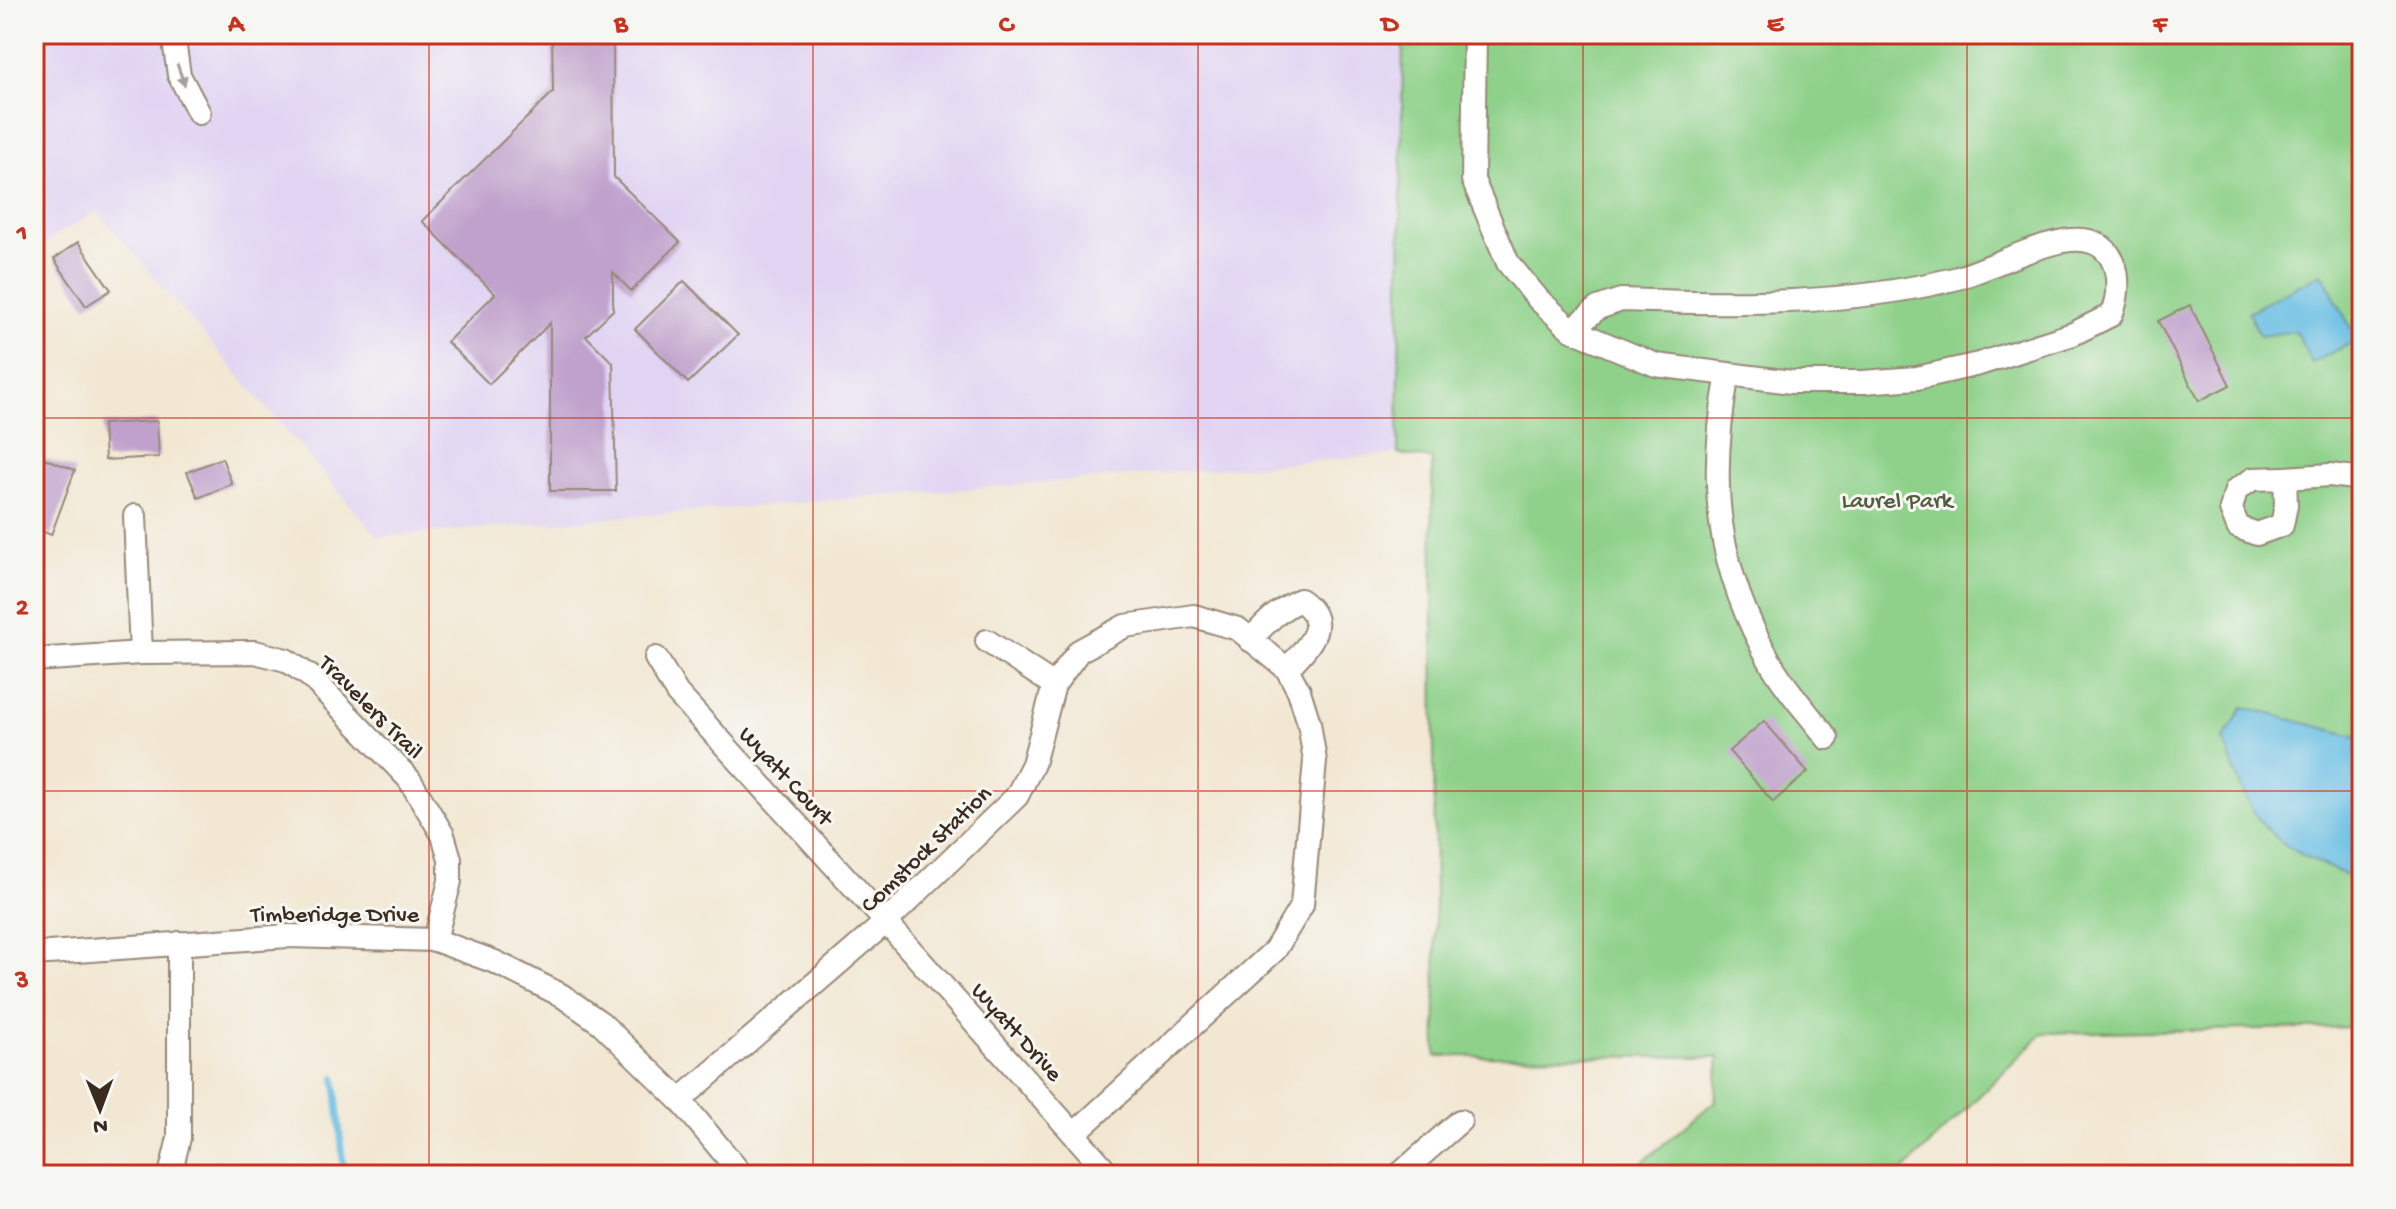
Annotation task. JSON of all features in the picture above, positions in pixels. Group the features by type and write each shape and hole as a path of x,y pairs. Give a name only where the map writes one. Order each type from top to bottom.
{"street":[{"path":"173,34 179,75 199,113"},
{"path":"1475,34 1473,180 1508,263 1539,300 1572,330 1656,365 1792,382 1917,378 1979,364 2073,334 2111,315 2120,295 2109,254 2096,243 2068,239 1974,274 1856,299 1621,300 1598,308 1572,330"},
{"path":"1728,374 1721,410 1719,529 1733,584 1772,665 1827,738"},
{"path":"2285,478 2330,475 2362,479"},
{"path":"135,516 141,653"},
{"path":"1250,640 1276,612 1289,604 1300,600 1312,608 1317,622 1315,633 1287,669"},
{"name":"Comstock Station","path":"680,1100 886,922 1017,796 1033,764 1054,685 1079,651 1125,626 1194,616 1238,629 1287,669 1309,723 1315,761 1302,905 1275,950 1075,1133"},
{"path":"987,641 1054,685"},
{"name":"Travelers Trail","path":"34,660 141,653 255,652 286,660 311,677 409,779 443,835 450,859 450,881 435,940"},
{"name":"Wyatt Court","path":"656,658 677,693 886,922"},
{"name":"Wyatt Drive","path":"886,922 1110,1175"},
{"name":"Timberidge Drive","path":"34,954 288,936 435,940 495,962 561,995 601,1023 680,1100 742,1175"},
{"path":"170,1175 179,1138 179,943"},
{"path":"1399,1175 1460,1121"}],"shaded area":[{"path":"34,34 1403,34 1398,454 378,537 97,211 34,249"}],"green space":[{"name":"Laurel Park","path":"1403,34 2362,34 2362,1027 2043,1033 1899,1175 1627,1175 1715,1101 1719,1057 1436,1056 1432,459 1398,454"}],"water":[{"path":"2322,273 2357,340 2312,363 2295,331 2260,336 2248,312"},
{"path":"2243,707 2362,738 2362,864 2347,875 2278,839 2252,809 2224,739"}],"building":[{"path":"552,34 613,34 614,177 680,242 631,291 613,272 613,310 586,336 613,363 616,491 550,491 550,323 489,384 447,342 495,294 422,221 553,92"},
{"path":"78,242 111,290 86,306 54,259"},
{"path":"684,281 738,335 688,383 635,329"},
{"path":"2190,305 2230,385 2199,401 2158,321"},
{"path":"157,421 159,457 105,460 103,424"},
{"path":"41,457 75,470 51,535 34,528 34,475"},
{"path":"222,458 232,484 198,498 187,472"},
{"path":"1764,721 1808,772 1773,802 1729,751"}],"waterway":[{"path":"335,1077 344,1175"}]}
